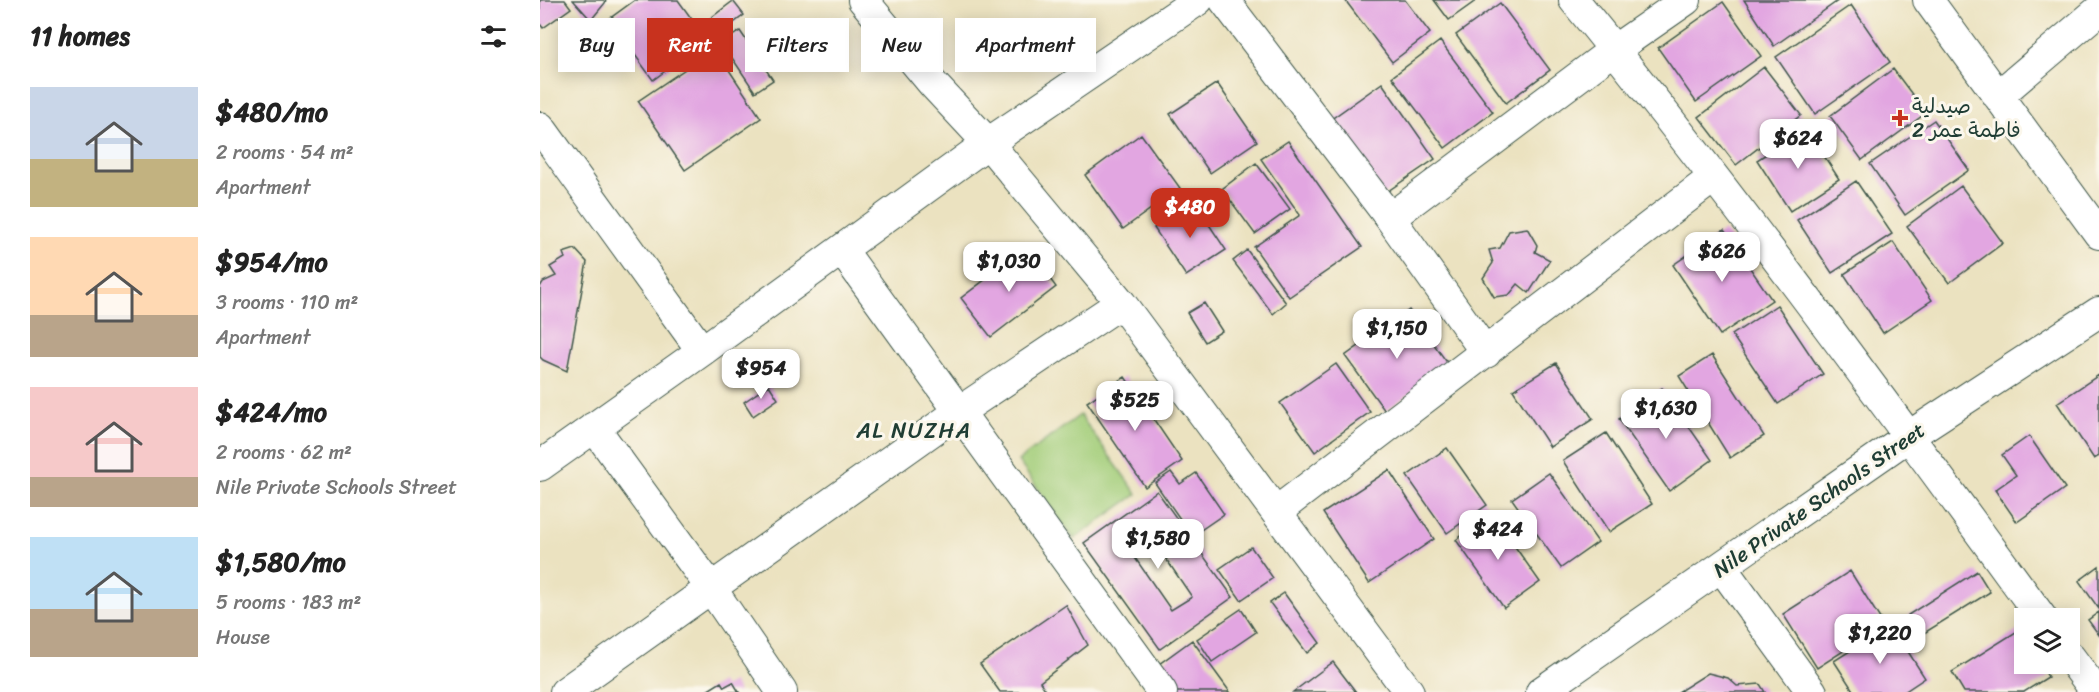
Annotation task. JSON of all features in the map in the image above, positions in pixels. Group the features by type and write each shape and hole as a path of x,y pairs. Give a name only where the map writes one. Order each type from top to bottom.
{"street":[{"path":"863,0 932,83 988,143 1121,303 1409,692"},
{"path":"540,465 702,351 988,143 1198,0"},
{"path":"1224,0 1390,218 1486,353"},
{"path":"1574,0 1713,177 1909,436 2035,608"},
{"path":"1390,218 1614,50 1686,0"},
{"path":"1928,0 2099,234"},
{"path":"1998,96 2092,8"},
{"path":"540,127 702,351"},
{"path":"1276,512 1713,177"},
{"path":"842,250 1162,692"},
{"path":"565,692 960,411 1121,303"},
{"name":"Nile Private Schools Street","path":"1541,692 1909,436 2099,312"},
{"path":"594,427 711,588 782,692"},
{"path":"1722,568 1812,692"},
{"path":"2080,670 2096,692"}],"green space":[{"path":"1080,415 1137,494 1074,539 1018,461"}],"building":[{"path":"540,0 565,0 571,8 543,28 540,24"},
{"path":"573,0 606,0 593,18 589,18"},
{"path":"635,0 678,0 691,18 647,18 647,72 635,55 635,18 610,18"},
{"path":"1345,0 1405,0 1430,33 1392,62"},
{"path":"1434,0 1477,0 1449,20"},
{"path":"1744,0 1839,0 1774,46"},
{"path":"733,1 744,15 733,23 733,18 711,18"},
{"path":"1723,2 1761,56 1696,102 1658,48"},
{"path":"1500,3 1550,70 1506,103 1456,35"},
{"path":"1851,5 1890,62 1815,114 1776,57"},
{"path":"740,31 745,38 745,72 768,72 773,80 755,92 733,59 733,36"},
{"path":"1440,41 1493,112 1445,148 1392,77"},
{"path":"1764,67 1801,115 1736,165 1699,117"},
{"path":"1893,69 1926,113 1862,160 1830,116"},
{"path":"647,72 664,72 653,80"},
{"path":"681,72 730,72 761,118 685,170 638,101"},
{"path":"1217,83 1257,141 1210,173 1170,114"},
{"path":"1382,83 1435,159 1382,195 1330,120"},
{"path":"1934,120 1969,170 1905,215 1870,164"},
{"path":"1806,128 1839,179 1790,211 1757,160"},
{"path":"1141,134 1180,188 1123,229 1085,175"},
{"path":"1288,141 1362,247 1289,297 1254,247 1300,215 1261,159"},
{"path":"1256,163 1290,209 1255,234 1222,189"},
{"path":"1856,181 1892,234 1832,273 1797,220"},
{"path":"1961,186 2003,243 1949,283 1907,226"},
{"path":"1194,202 1226,250 1186,276 1154,228"},
{"path":"1527,228 1537,245 1535,252 1550,260 1529,293 1518,284 1509,295 1494,297 1483,278 1493,263 1489,250 1500,248 1509,231"},
{"path":"1724,230 1772,300 1720,335 1673,265"},
{"path":"1893,242 1932,300 1883,333 1844,274"},
{"path":"1027,248 1056,287 991,337 961,298"},
{"path":"575,249 587,262 567,371 540,357 540,287 543,282 556,276 550,267 565,258 563,253"},
{"path":"1247,250 1286,303 1273,314 1233,261"},
{"path":"1204,303 1222,331 1205,342 1187,313"},
{"path":"1777,305 1823,374 1778,404 1732,335"},
{"path":"1409,310 1449,365 1385,411 1345,356"},
{"path":"1712,355 1764,436 1730,458 1679,376"},
{"path":"1556,363 1593,419 1550,447 1513,390"},
{"path":"1336,364 1370,412 1315,452 1280,403"},
{"path":"2099,375 2099,456 2094,459 2057,403"},
{"path":"1125,377 1182,461 1145,487 1087,402"},
{"path":"769,385 778,399 753,416 744,402"},
{"path":"1662,388 1712,460 1669,491 1619,419"},
{"path":"1606,433 1652,504 1609,532 1563,461"},
{"path":"2029,436 2065,488 2017,522 1995,490 2016,475 2002,455"},
{"path":"1447,448 1487,505 1447,533 1407,476"},
{"path":"1389,470 1434,539 1369,583 1323,513"},
{"path":"1171,472 1180,484 1196,473 1224,514 1192,536 1155,483"},
{"path":"1549,473 1598,542 1561,568 1512,499"},
{"path":"1157,491 1233,597 1160,649 1084,543","holes":["1145,528 1192,597 1171,610 1124,542"]},
{"path":"1492,514 1540,582 1504,608 1456,540"},
{"path":"1251,547 1273,578 1241,600 1219,569"},
{"path":"2099,566 2099,609 2079,581"},
{"path":"1850,571 1884,625 1817,668 1783,614"},
{"path":"1977,571 1990,592 1921,635 1908,615"},
{"path":"1284,593 1320,643 1307,653 1270,603"},
{"path":"1066,605 1088,645 1040,682 1047,692 1000,692 980,664"},
{"path":"1241,609 1256,632 1212,662 1197,639"},
{"path":"2099,612 2099,635 2088,620"},
{"path":"1891,625 1925,678 1904,692 1854,692 1834,661"},
{"path":"2014,633 2014,674 2046,674 2048,677 2024,692 1964,692 1952,672"},
{"path":"1192,640 1230,692 1174,692 1155,667"},
{"path":"1333,662 1356,692 1293,692"},
{"path":"1708,673 1728,678 1737,686 1760,684 1765,692 1678,692"},
{"path":"721,682 724,687 733,682 739,692 705,692"}],"place":[{"name":"صيدلية فاطمة عمر 2","path":"1900,118"}],"district":[{"name":"AL NUZHA","path":"914,430"}]}
